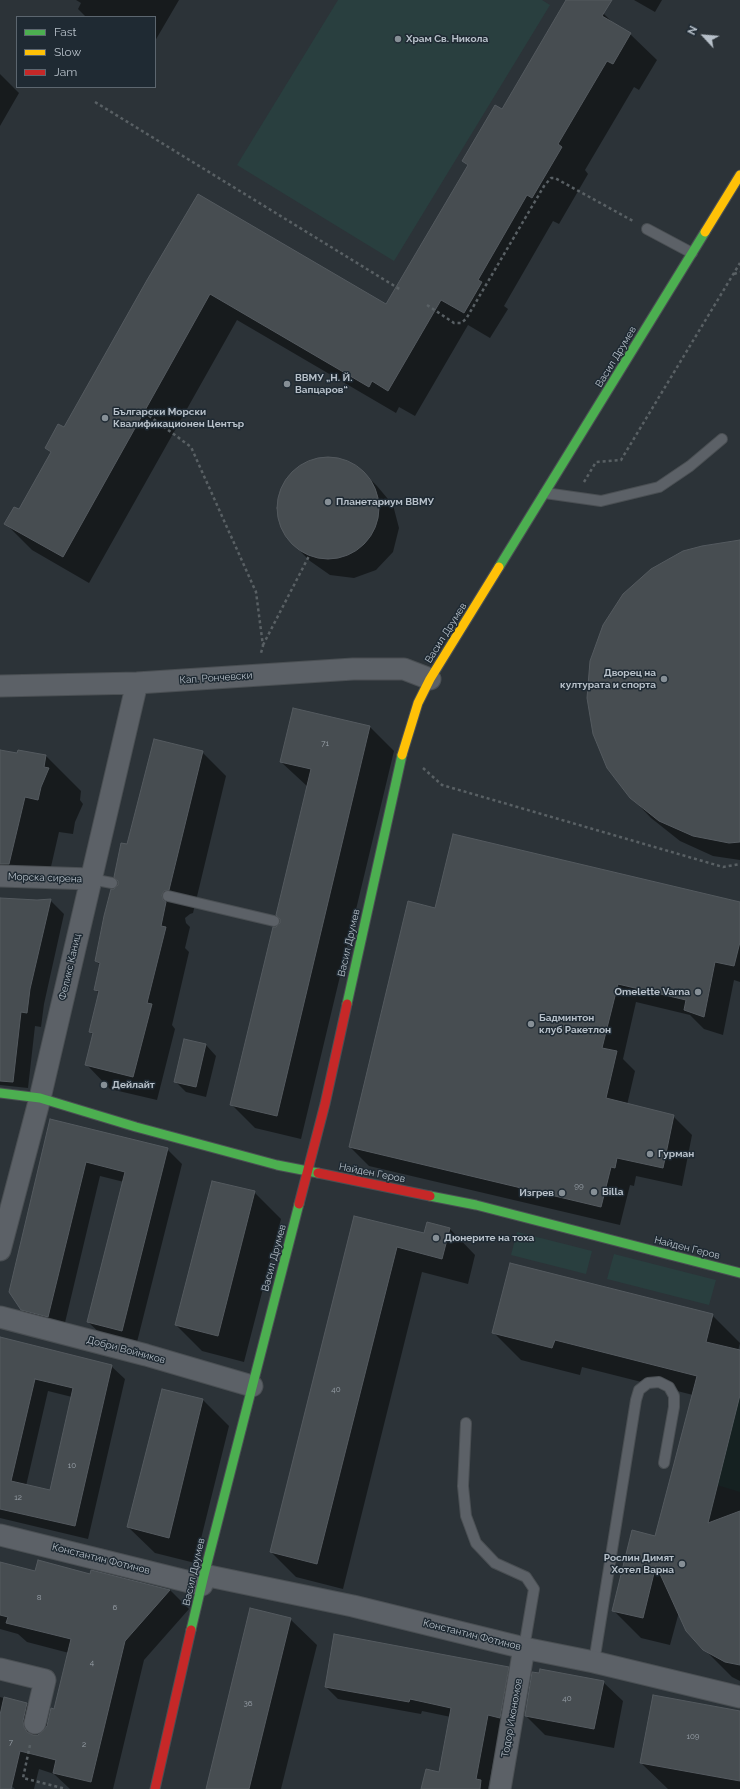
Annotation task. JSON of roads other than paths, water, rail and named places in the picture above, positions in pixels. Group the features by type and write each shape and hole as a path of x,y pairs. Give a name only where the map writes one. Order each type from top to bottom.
{"street":[{"name":"Васил Друмев","path":"156,1789 203,1580 325,1104 403,752 418,703 430,679 740,175"},
{"name":"Кап. Рончевски","path":"0,686 137,683 353,669 404,669 430,679"},
{"name":"Феликс Каниц","path":"0,1250 40,1098 137,683"},
{"name":"Морска сирена","path":"0,876 91,880"},
{"name":"Найден Геров","path":"0,1092 40,1098 136,1127 277,1165 476,1205 740,1273"},
{"name":"Добри Войников","path":"0,1317 146,1355 252,1386"},
{"name":"Константин Фотинов","path":"0,1535 203,1580 353,1606 524,1648 594,1662 740,1698"},
{"name":"Тодор Икономов","path":"500,1789 524,1648"},
{"path":"0,1669 45,1680 35,1723"}],"lane":[{"path":"647,229 692,254"},
{"path":"545,493 601,501 659,487 690,466 722,439"},
{"path":"91,880 112,883"},
{"path":"168,896 274,921"},
{"path":"594,1662 636,1400 640,1390 648,1383 659,1382 669,1387 674,1396 674,1407 664,1462"},
{"path":"466,1423 463,1486 466,1516 476,1544 495,1563 526,1577 534,1589 524,1648"}],"place":[{"name":"Храм Св. Никола","path":"398,39"},
{"name":"ВВМУ „Н. Й. Вапцаров“","path":"287,384"},
{"name":"Български Морски Квалификационен Център","path":"105,418"},
{"name":"Планетариум ВВМУ","path":"328,502"},
{"name":"Дворец на културата и спорта","path":"664,679"},
{"name":"Omelette Varna","path":"698,992"},
{"name":"Бадминтон клуб Ракетлон","path":"531,1024"},
{"name":"Дейлайт","path":"104,1085"},
{"name":"Гурман","path":"650,1154"},
{"name":"Billa","path":"594,1192"},
{"name":"Изгрев","path":"562,1193"},
{"name":"Дюнерите на тоха","path":"436,1238"},
{"name":"Рослин Димят Хотел Варна","path":"682,1564"}]}
